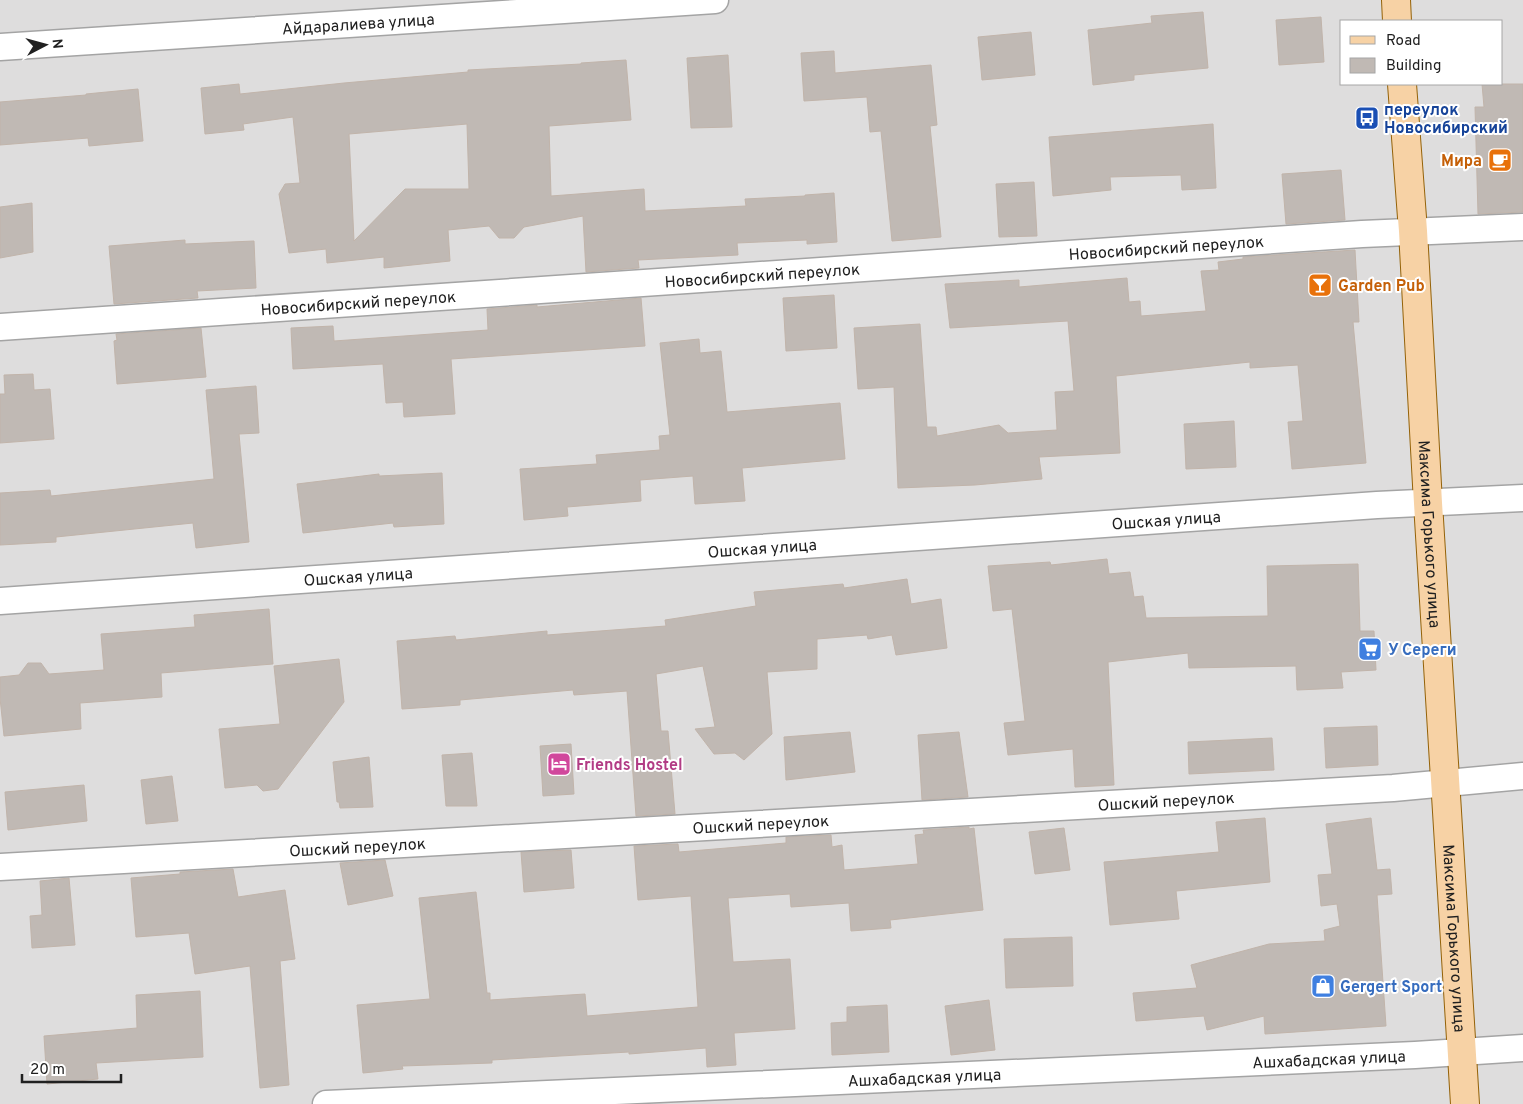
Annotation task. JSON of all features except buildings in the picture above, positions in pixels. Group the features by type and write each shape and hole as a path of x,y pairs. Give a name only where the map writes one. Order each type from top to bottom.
{"main road":[{"path":"1396,0 1397,20"},
{"name":"Максима Горького улица","path":"1402,85 1413,231 1465,1104"}],"street":[{"name":"Айдаралиева улица","path":"0,47 715,0"},
{"name":"Новосибирский переулок","path":"0,327 1413,231 1523,227"},
{"name":"Ошская улица","path":"0,601 1367,505 1523,498"},
{"name":"Ошский переулок","path":"0,867 1393,788 1523,776"},
{"name":"Ашхабадская улица","path":"326,1104 1523,1048"}],"shaded area":[{"path":"0,0 1523,0 1523,1104 0,1104"}],"place":[{"name":"переулок Новосибирский","path":"1367,118"},
{"name":"Мира","path":"1500,160"},
{"name":"Garden Pub","path":"1320,285"},
{"name":"У Сереги","path":"1370,649"},
{"name":"Friends Hostel","path":"559,764"},
{"name":"Gergert Sport","path":"1323,986"}]}
